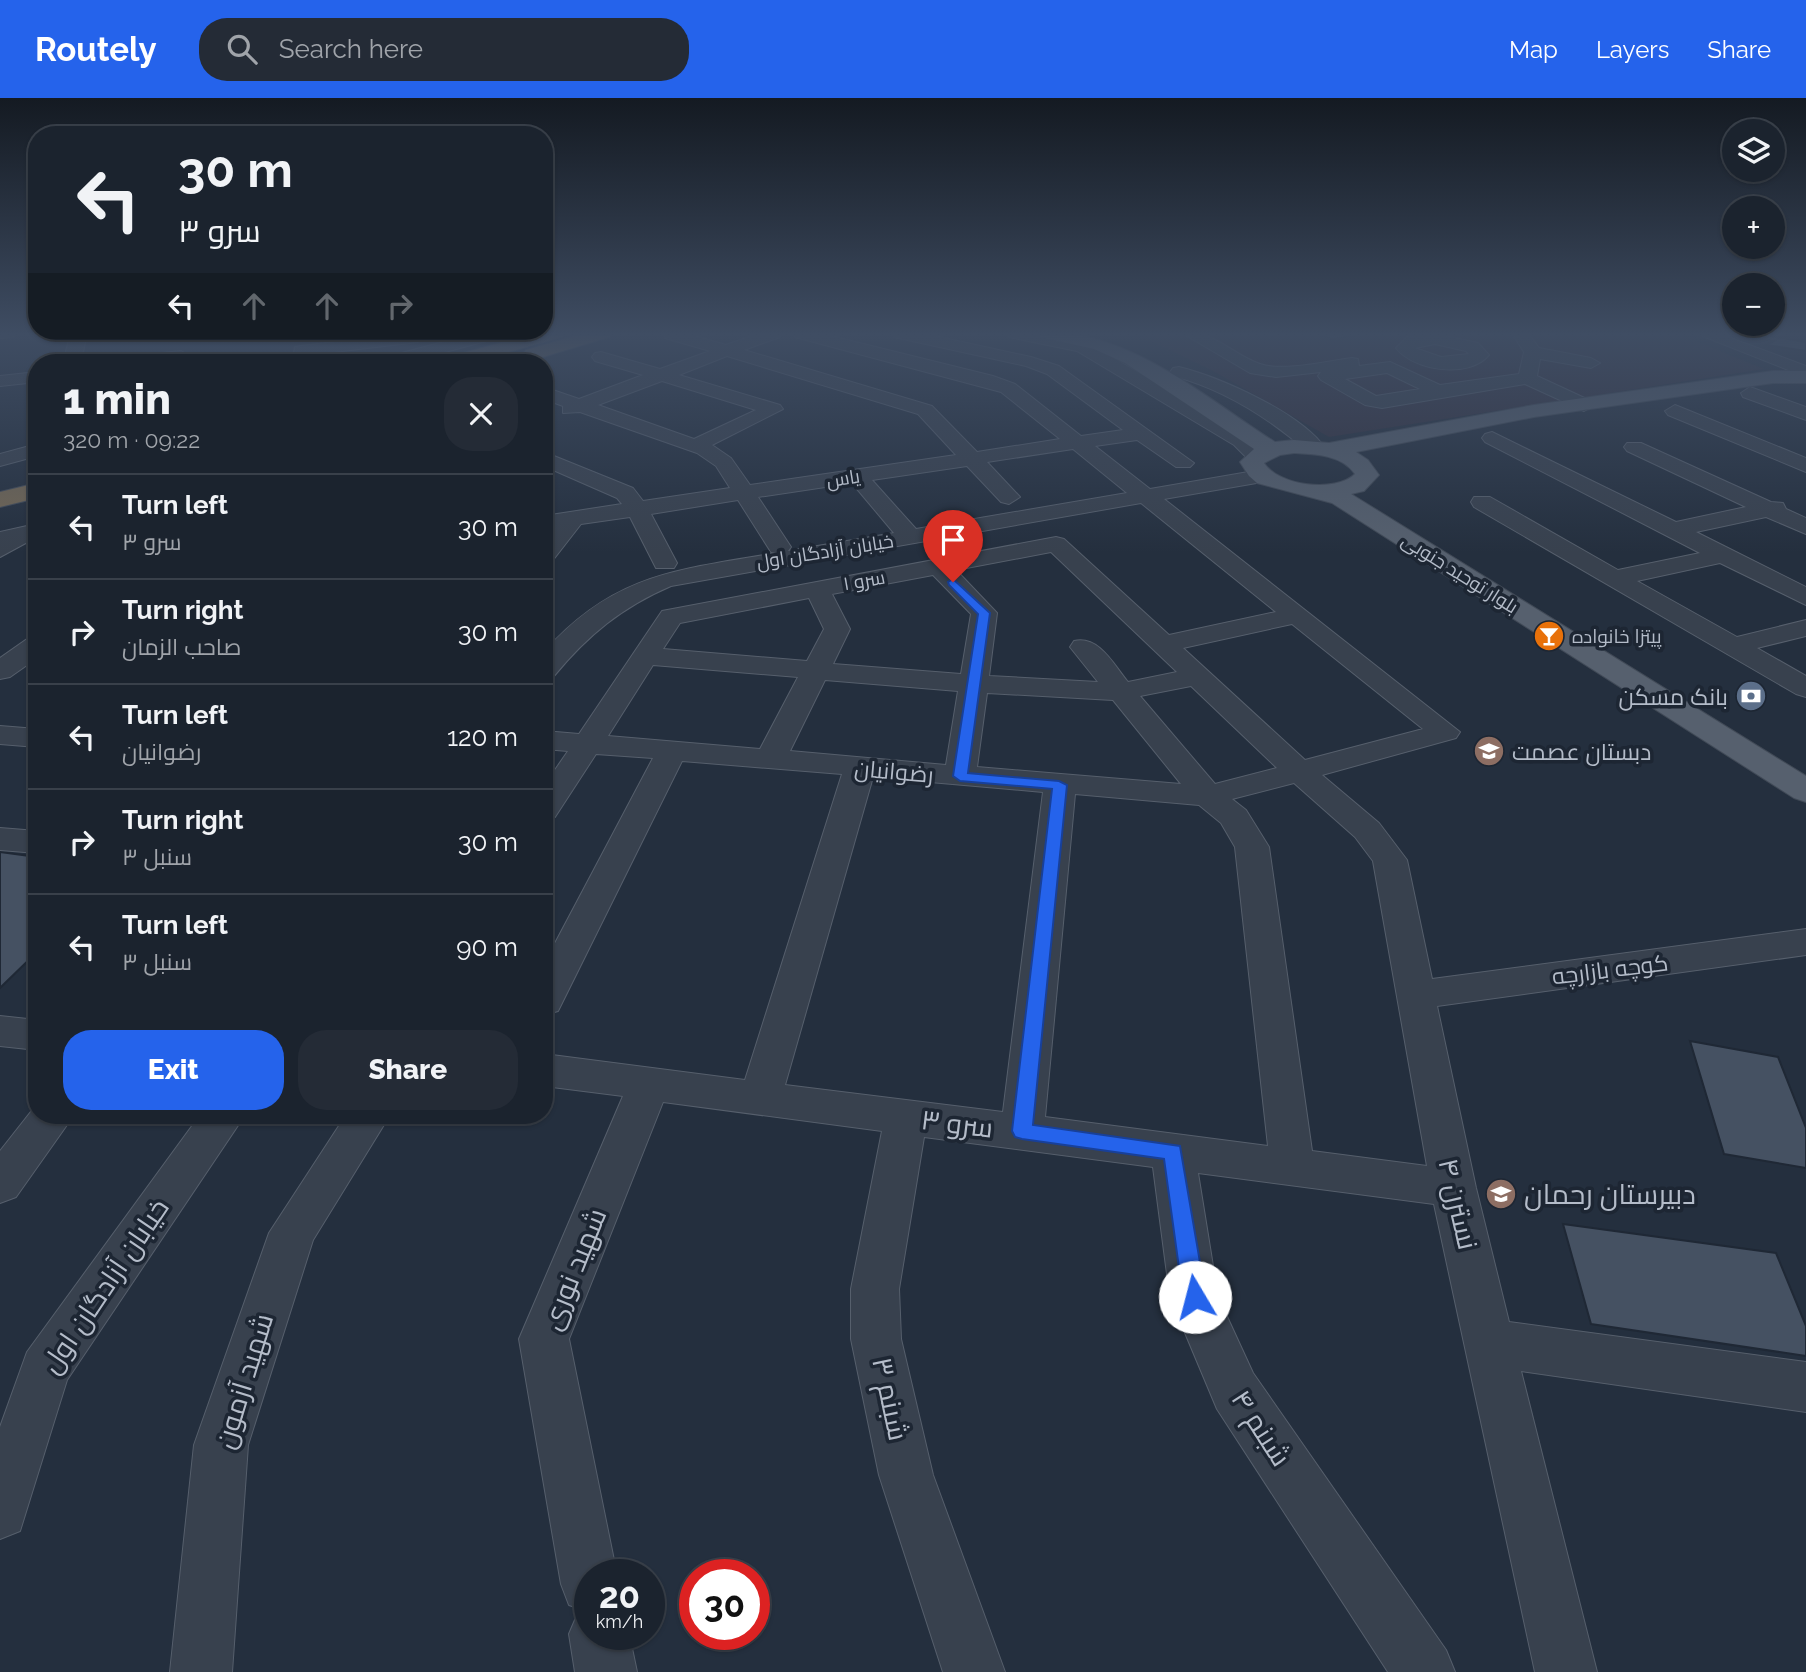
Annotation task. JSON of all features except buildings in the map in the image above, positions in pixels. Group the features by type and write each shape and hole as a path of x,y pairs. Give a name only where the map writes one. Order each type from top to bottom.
{"highway":[{"path":"2,493 28,477"},
{"path":"2,493 28,491"}],"main road":[{"path":"1193,406 1262,460 1289,487 1325,491 1356,474 1492,438 1673,406"},
{"path":"1236,406 1289,439 1313,448"},
{"path":"1262,460 1313,448 1572,406"},
{"name":"بلوار توحید جنوبی","path":"1313,448 1806,765"},
{"name":"بلوار توحید جنوبی","path":"1325,491 1342,498 1806,791"}],"street":[{"path":"556,415 579,406"},
{"path":"581,406 695,446 724,462 779,547"},
{"path":"695,446 773,409 765,406"},
{"path":"913,406 925,410 1010,497"},
{"path":"1032,406 1297,615"},
{"path":"1104,406 1183,463"},
{"path":"1183,406 1241,441 1262,460"},
{"path":"1526,406 1534,411"},
{"path":"1786,406 1806,414"},
{"path":"1675,411 1806,466"},
{"name":"یاس","path":"553,522 1141,433"},
{"path":"1492,438 1806,597"},
{"path":"1634,447 1806,527"},
{"path":"0,460 28,452"},
{"name":"خیابان آزادگان اول","path":"553,659 579,629 602,609 665,580 1148,497 1262,460"},
{"path":"553,462 625,493 638,509 665,563"},
{"path":"857,476 910,537"},
{"path":"2,493 10,516 27,533"},
{"path":"1482,502 1806,688"},
{"path":"1673,530 1806,502"},
{"path":"553,544 573,519"},
{"path":"0,539 27,533"},
{"path":"0,550 27,533"},
{"name":"سرو ۱","path":"646,656 671,617 1056,544"},
{"name":"نسترن ۴","path":"1056,544 1298,770 1367,830 1390,859 1453,1188 1566,1672"},
{"path":"1615,579 1723,555"},
{"path":"938,566 984,613 960,776"},
{"path":"770,760 837,629 817,589"},
{"path":"1163,644 1297,615"},
{"name":"رضوانیان","path":"553,741 1208,796 1445,732 1297,615"},
{"path":"1732,646 1806,628"},
{"path":"1084,647 1208,796 1234,817 1252,847 1292,1167"},
{"path":"0,671 28,651"},
{"path":"553,796 646,656 974,684 1121,692 1197,676"},
{"path":"0,735 28,737"},
{"path":"553,983 672,751"},
{"path":"760,1099 860,768"},
{"path":"1022,1131 1059,785"},
{"path":"0,839 28,841"},
{"name":"کوچه بازارچه","path":"1414,995 1806,942"},
{"path":"0,1031 28,1034"},
{"name":"سرو ۳","path":"553,1071 1453,1188"},
{"name":"شهید نوری","path":"585,1559 544,1339 649,1084"},
{"name":"شبنم ۳","path":"906,1118 875,1289 876,1339 906,1475 974,1672"},
{"path":"0,1184 46,1124"},
{"name":"خیابان آزادگان اول","path":"0,1511 45,1369 218,1124"},
{"name":"شهید آزمون","path":"201,1672 220,1445 292,1233 363,1124"},
{"name":"شبنم ۴","path":"1173,1152 1195,1297 1235,1391 1424,1672"},
{"path":"1490,1343 1805,1390"},
{"path":"602,1650 606,1672"}],"shaded area":[{"path":"1275,406 1524,406 1329,437"}],"place":[{"name":"پیتزا خانواده","path":"1549,636"},
{"name":"بانک مسکن","path":"1751,696"},
{"name":"دبستان عصمت","path":"1489,751"},
{"name":"دبیرستان رحمان","path":"1501,1194"}],"route":[{"path":"953,582 984,613 960,776 1059,785 1022,1131 1173,1152 1195,1297"}]}
